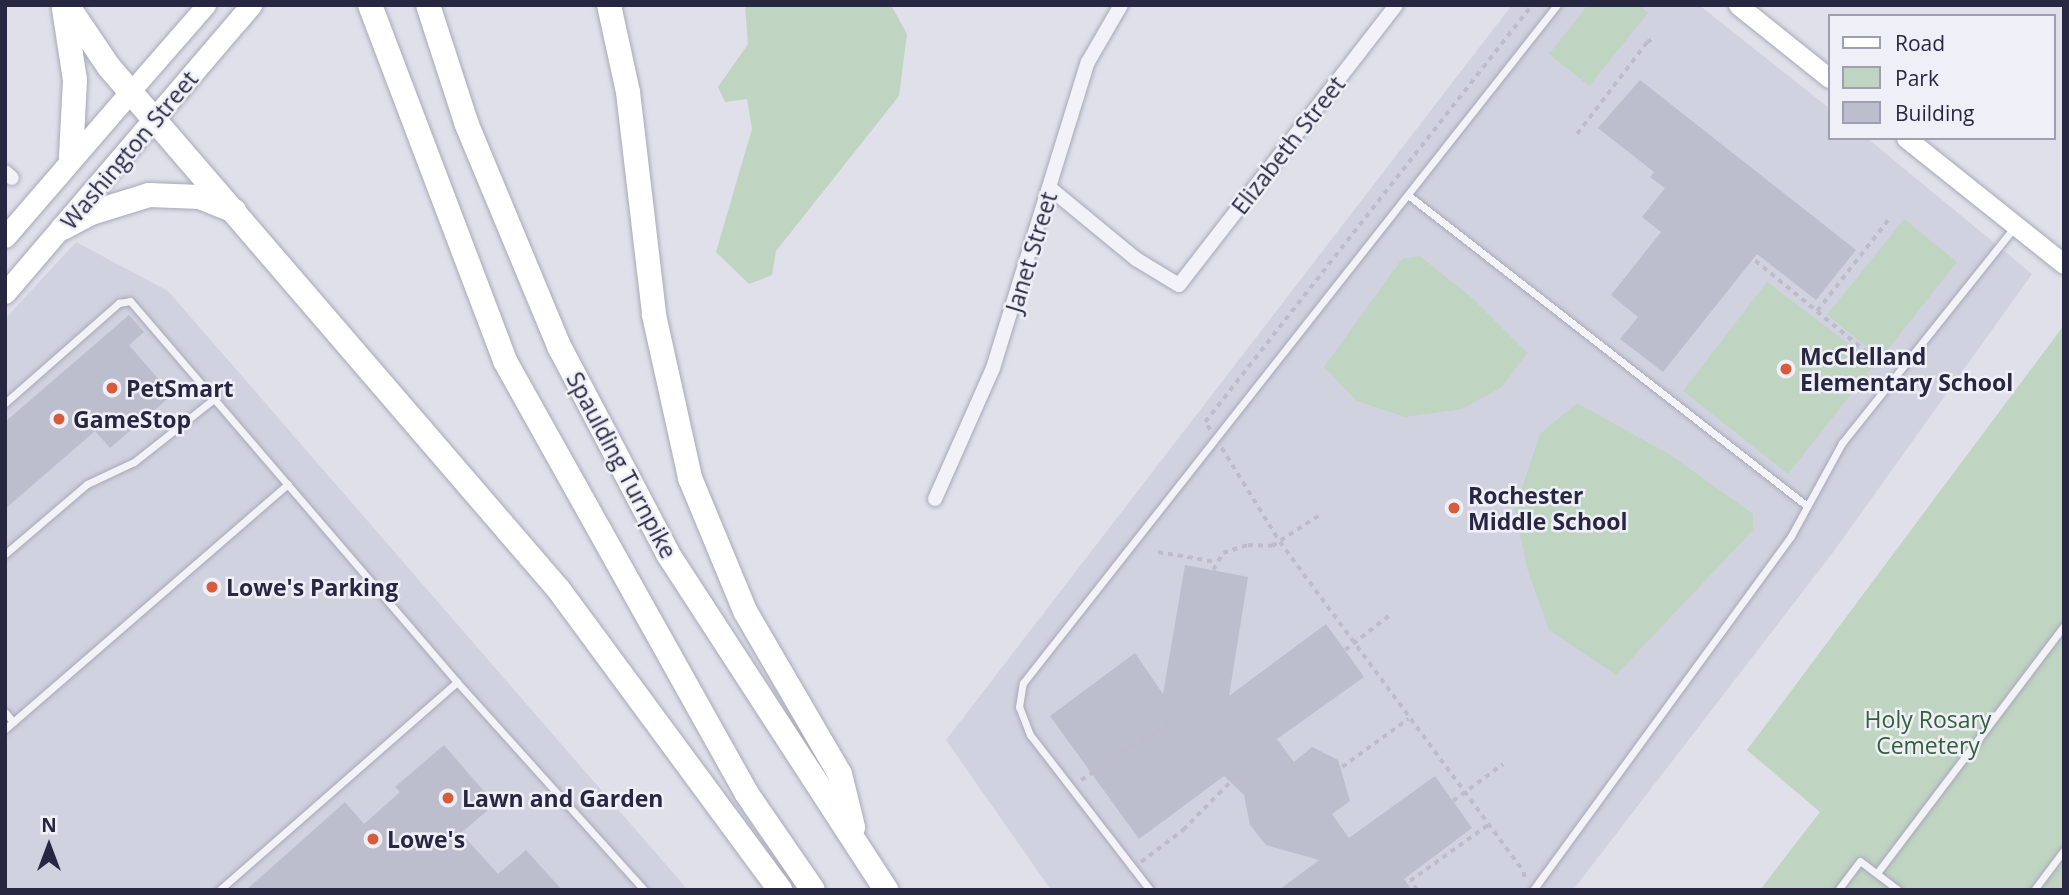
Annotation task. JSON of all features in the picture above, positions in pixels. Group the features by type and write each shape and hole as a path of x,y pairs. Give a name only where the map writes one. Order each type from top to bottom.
{"highway":[{"path":"65,5 130,92 238,213 583,620 780,890"},
{"path":"65,5 75,80 71,157"},
{"path":"370,5 505,361 747,794 813,890"},
{"name":"Spaulding Turnpike","path":"428,5 467,125 560,348 668,554 858,852 886,890"},
{"path":"609,5 628,92 654,315 690,478 745,611 840,774 858,852"},
{"path":"63,228 91,214 149,195 200,197 238,213"}],"main road":[{"name":"Washington Street","path":"5,293 251,5"},
{"name":"Washington Street","path":"5,237 71,157 130,92"}],"street":[{"name":"Washington Street","path":"130,92 206,5"},
{"name":"Janet Street","path":"935,499 993,368 1051,189 1088,62 1121,5"},
{"name":"Elizabeth Street","path":"1051,189 1136,259 1180,285 1396,5"},
{"path":"1738,5 1828,77"},
{"path":"1909,140 2064,264"}],"lane":[{"path":"1150,890 1070,788 1023,721 1023,683 1557,5"},
{"path":"1408,195 1807,506"},
{"path":"1533,890 1791,536 1842,443 2016,225"},
{"path":"5,403 119,303 130,301 457,682 644,890"},
{"path":"5,554 87,484 134,462 215,398"},
{"path":"5,729 288,484"},
{"path":"1878,873 2064,626"},
{"path":"219,890 457,682"},
{"path":"5,712 13,722"},
{"path":"2034,890 2064,850"},
{"path":"1838,890 1860,861 1898,890"}],"path":[{"path":"1519,890 1525,882 1524,872 1352,643 1280,542 1205,422 1532,5"},
{"path":"1577,134 1647,42 1656,37"},
{"path":"1817,312 1888,220"},
{"path":"1740,247 1881,364"},
{"path":"1213,570 1217,562 1235,547 1280,542 1318,516"},
{"path":"1158,552 1217,562"},
{"path":"1345,650 1390,615"},
{"path":"1070,788 1166,725 1172,704"},
{"path":"1342,768 1409,719"},
{"path":"1453,801 1503,764"},
{"path":"1134,867 1183,830 1239,773"},
{"path":"1417,890 1410,881 1488,825"}],"shaded area":[{"name":"Rochester Middle School","path":"1512,5 1699,5 1828,107 1828,140 1869,140 2032,274 1834,551 1573,890 1051,890 946,740"},
{"name":"Lowe's Parking","path":"76,242 168,291 688,890 5,890 5,319"}],"green space":[{"path":"745,5 891,5 907,34 899,96 776,251 772,275 749,284 716,252 752,129 747,99 725,102 718,87 748,44"},
{"path":"1588,5 1639,5 1648,13 1589,86 1549,54"},
{"path":"1904,219 1957,262 1881,358 1827,315"},
{"path":"1420,256 1472,298 1527,353 1502,387 1462,409 1405,417 1357,401 1324,367 1402,259"},
{"path":"1767,282 1875,364 1788,474 1683,391"},
{"name":"Holy Rosary Cemetery","path":"2064,325 2064,890 1760,890 1820,812 1747,750"},
{"path":"1577,403 1669,454 1753,514 1753,530 1616,675 1549,630 1527,568 1515,509 1540,434"}],"building":[{"path":"1640,80 1856,250 1816,300 1757,254 1663,372 1620,339 1638,317 1611,295 1661,232 1642,217 1665,188 1650,177 1654,172 1598,128"},
{"path":"129,315 144,332 129,345 172,395 110,448 95,431 5,509 5,422"},
{"path":"1185,565 1248,577 1229,696 1326,624 1364,677 1277,739 1294,762 1312,747 1338,760 1350,801 1332,814 1349,838 1435,776 1472,828 1404,879 1412,890 1279,890 1319,860 1266,845 1250,825 1244,795 1224,776 1139,839 1050,716 1135,653 1163,694"},
{"name":"Lowe's","path":"444,745 495,804 461,833 498,874 526,850 562,890 246,890 345,802 364,824 400,792 395,787"}],"place":[{"name":"McClelland Elementary School","path":"1786,369"},
{"name":"PetSmart","path":"112,388"},
{"name":"GameStop","path":"59,419"},
{"name":"Rochester Middle School","path":"1454,508"},
{"name":"Lowe's Parking","path":"212,587"},
{"name":"Lawn and Garden","path":"448,798"},
{"name":"Lowe's","path":"373,839"}]}
